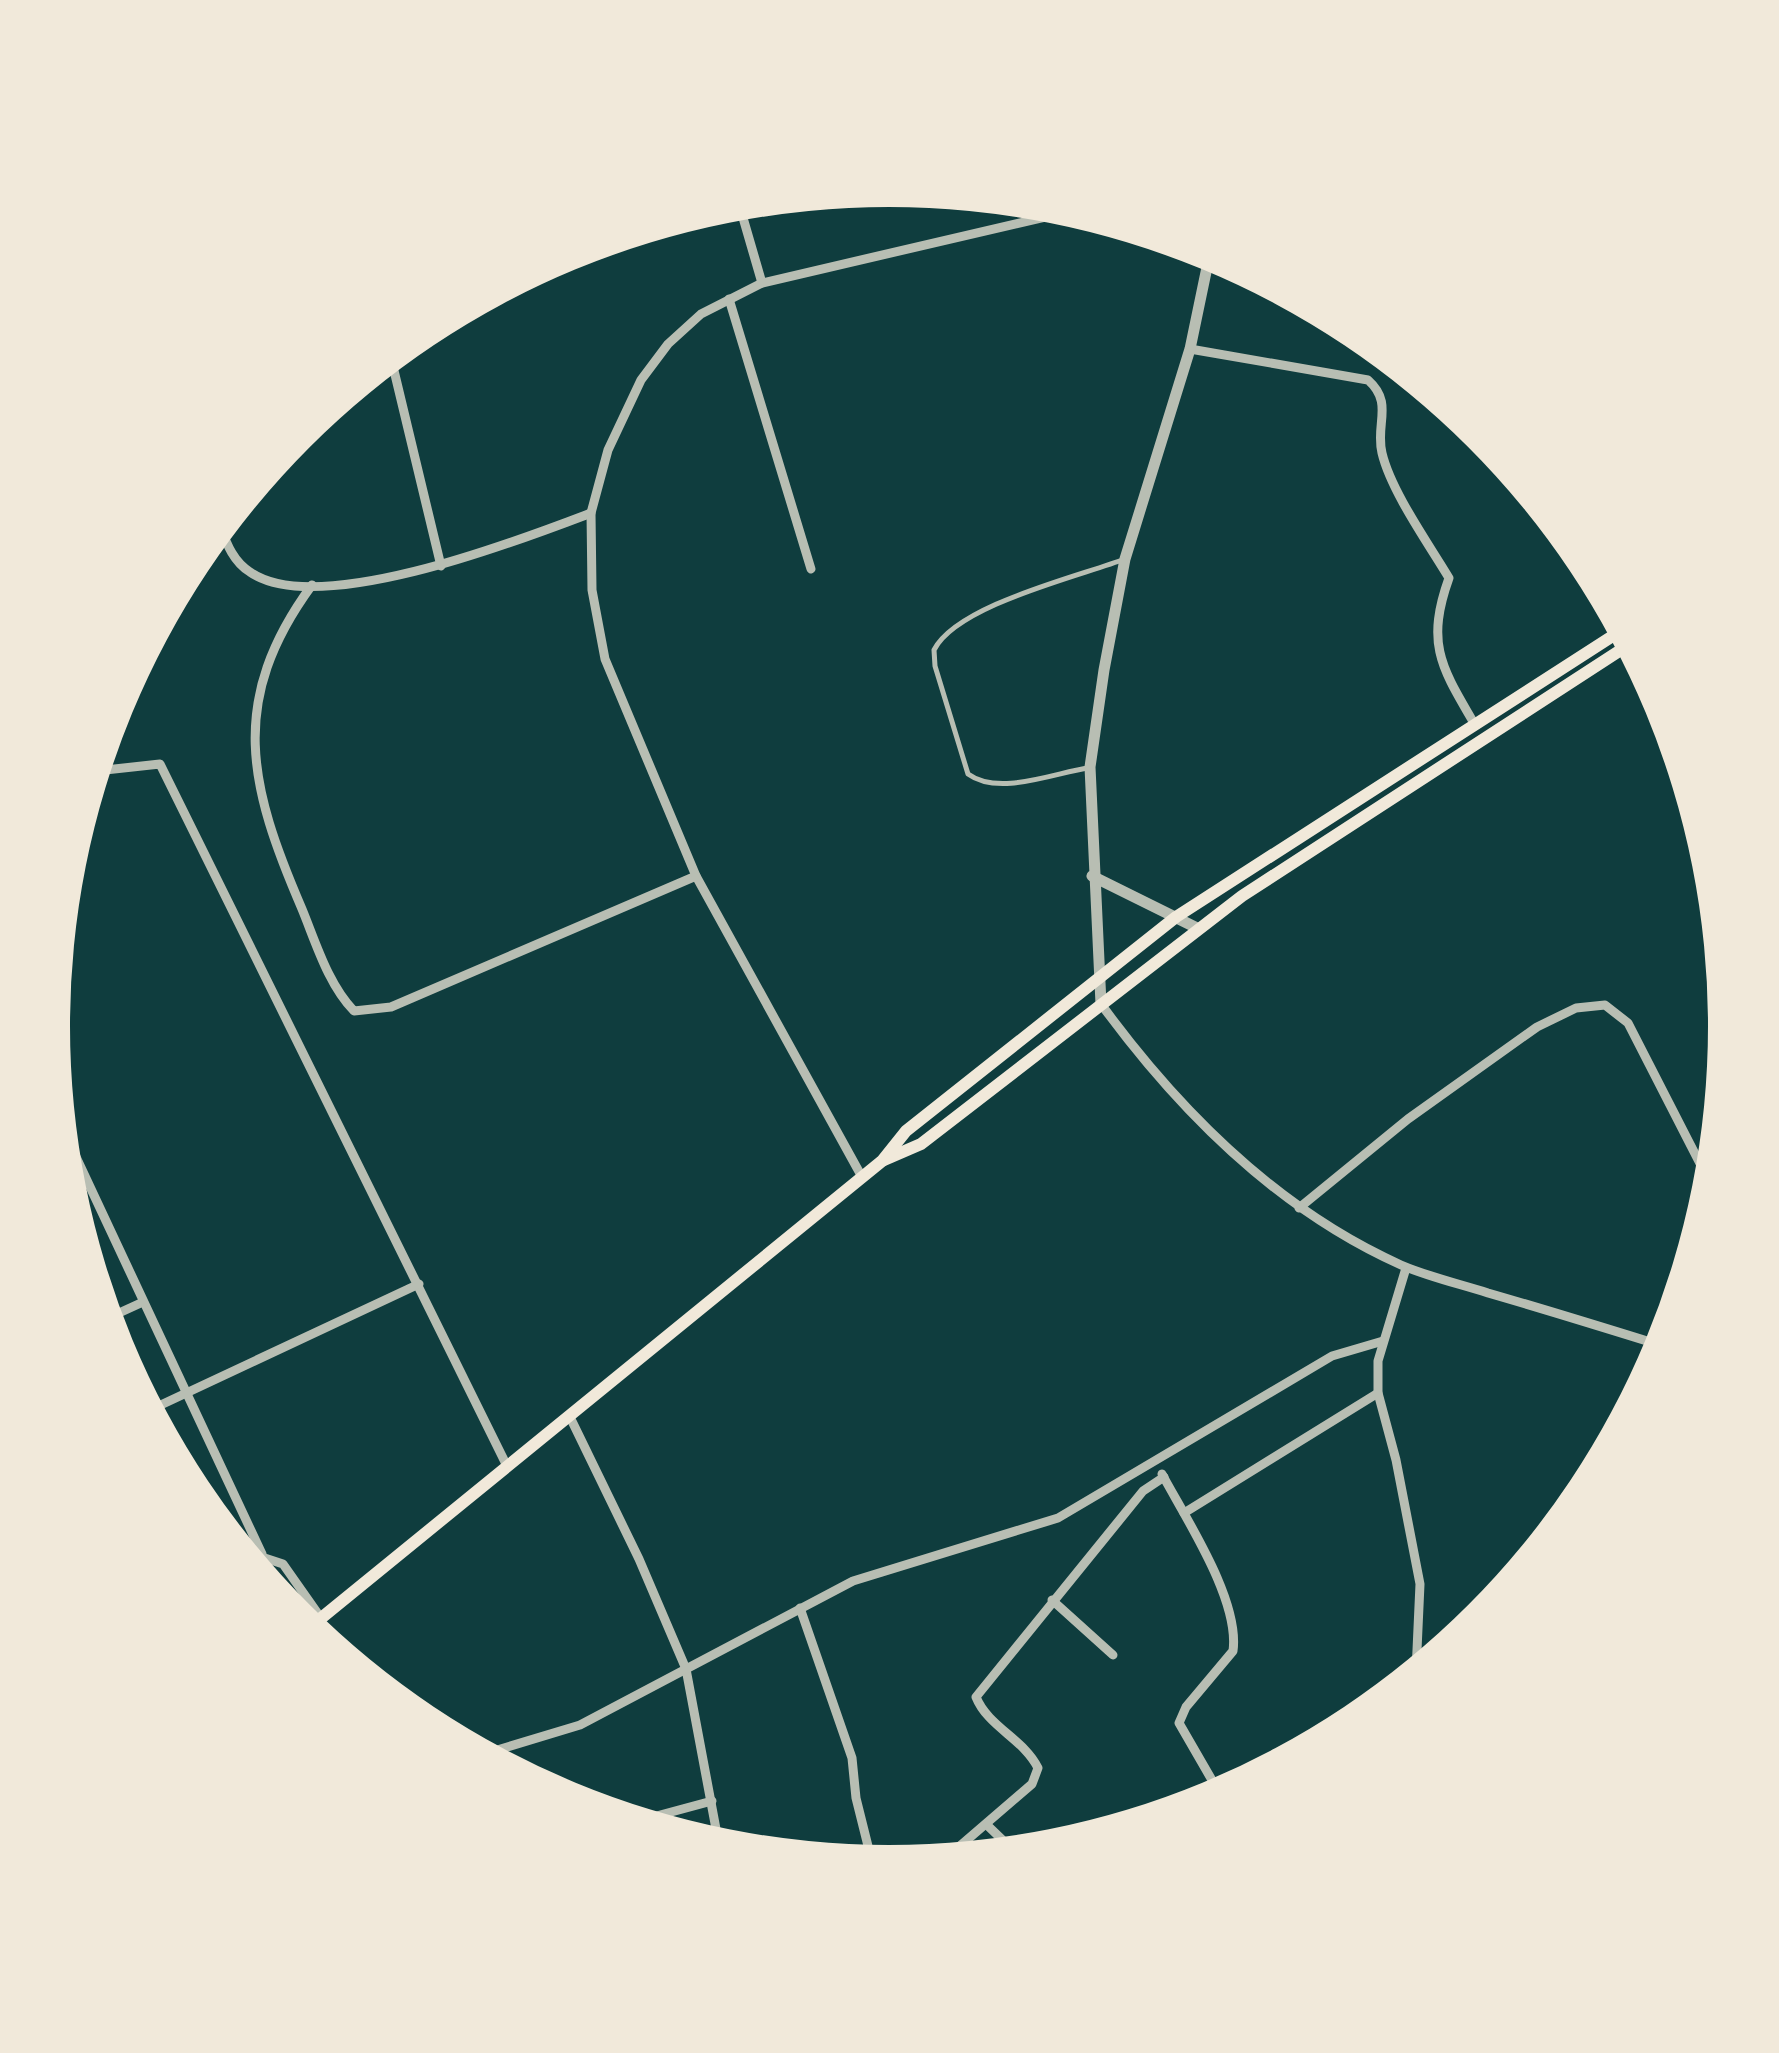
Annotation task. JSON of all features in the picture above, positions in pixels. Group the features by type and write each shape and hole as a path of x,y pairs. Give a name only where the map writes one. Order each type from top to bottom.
{"main road":[{"path":"321,1617 882,1161 906,1131 1176,917 1610,638"},
{"path":"882,1161 921,1144 1197,928 1618,652"}],"street":[{"path":"862,1177 696,876 604,659 592,590 591,513 608,450 641,380 668,344 729,298 762,283 1032,220"},
{"path":"743,221 762,283"},
{"path":"1206,271 1190,349 1125,559 1090,767 1092,876 1101,1004 1170,1093 1299,1208 1406,1268 1647,1341"},
{"path":"729,298 811,569"},
{"path":"1190,349 1368,380 1379,390 1384,404 1381,452 1449,578 1436,625 1438,660 1475,726"},
{"path":"395,373 441,566"},
{"path":"228,543 247,571 262,579 312,585 394,578 441,566 591,513"},
{"path":"312,585 276,639 264,677 254,764 271,838 328,972 354,1012 391,1008 696,876"},
{"path":"111,770 160,764 507,1466"},
{"path":"1092,876 1197,928"},
{"path":"1299,1208 1408,1118 1537,1027 1576,1008 1606,1005 1628,1023 1698,1155"},
{"path":"84,1174 261,1553"},
{"path":"1406,1268 1383,1341 1378,1393 1396,1460 1420,1584 1417,1654"},
{"path":"163,1404 419,1284"},
{"path":"121,1312 144,1302"},
{"path":"503,1748 580,1725 800,1608 895,1566 1058,1518 1157,1463 1332,1356 1383,1341"},
{"path":"1184,1513 1378,1393"},
{"path":"569,1415 639,1559 686,1670 716,1827"},
{"path":"1157,1463 1207,1558 1234,1638 1232,1651 1186,1707 1179,1724 1212,1780"},
{"path":"967,1842 1032,1784 1038,1768 1030,1750 982,1711 976,1698 1143,1492 1164,1476"},
{"path":"263,1554 283,1564 315,1611"},
{"path":"1052,1600 1113,1655"},
{"path":"800,1608 852,1758 856,1798 868,1845"},
{"path":"662,1814 712,1801"},
{"path":"988,1826 1001,1838"}],"lane":[{"path":"1090,767 1002,784 981,784 968,774 934,666 934,650 954,626 983,611 1125,559"}]}
